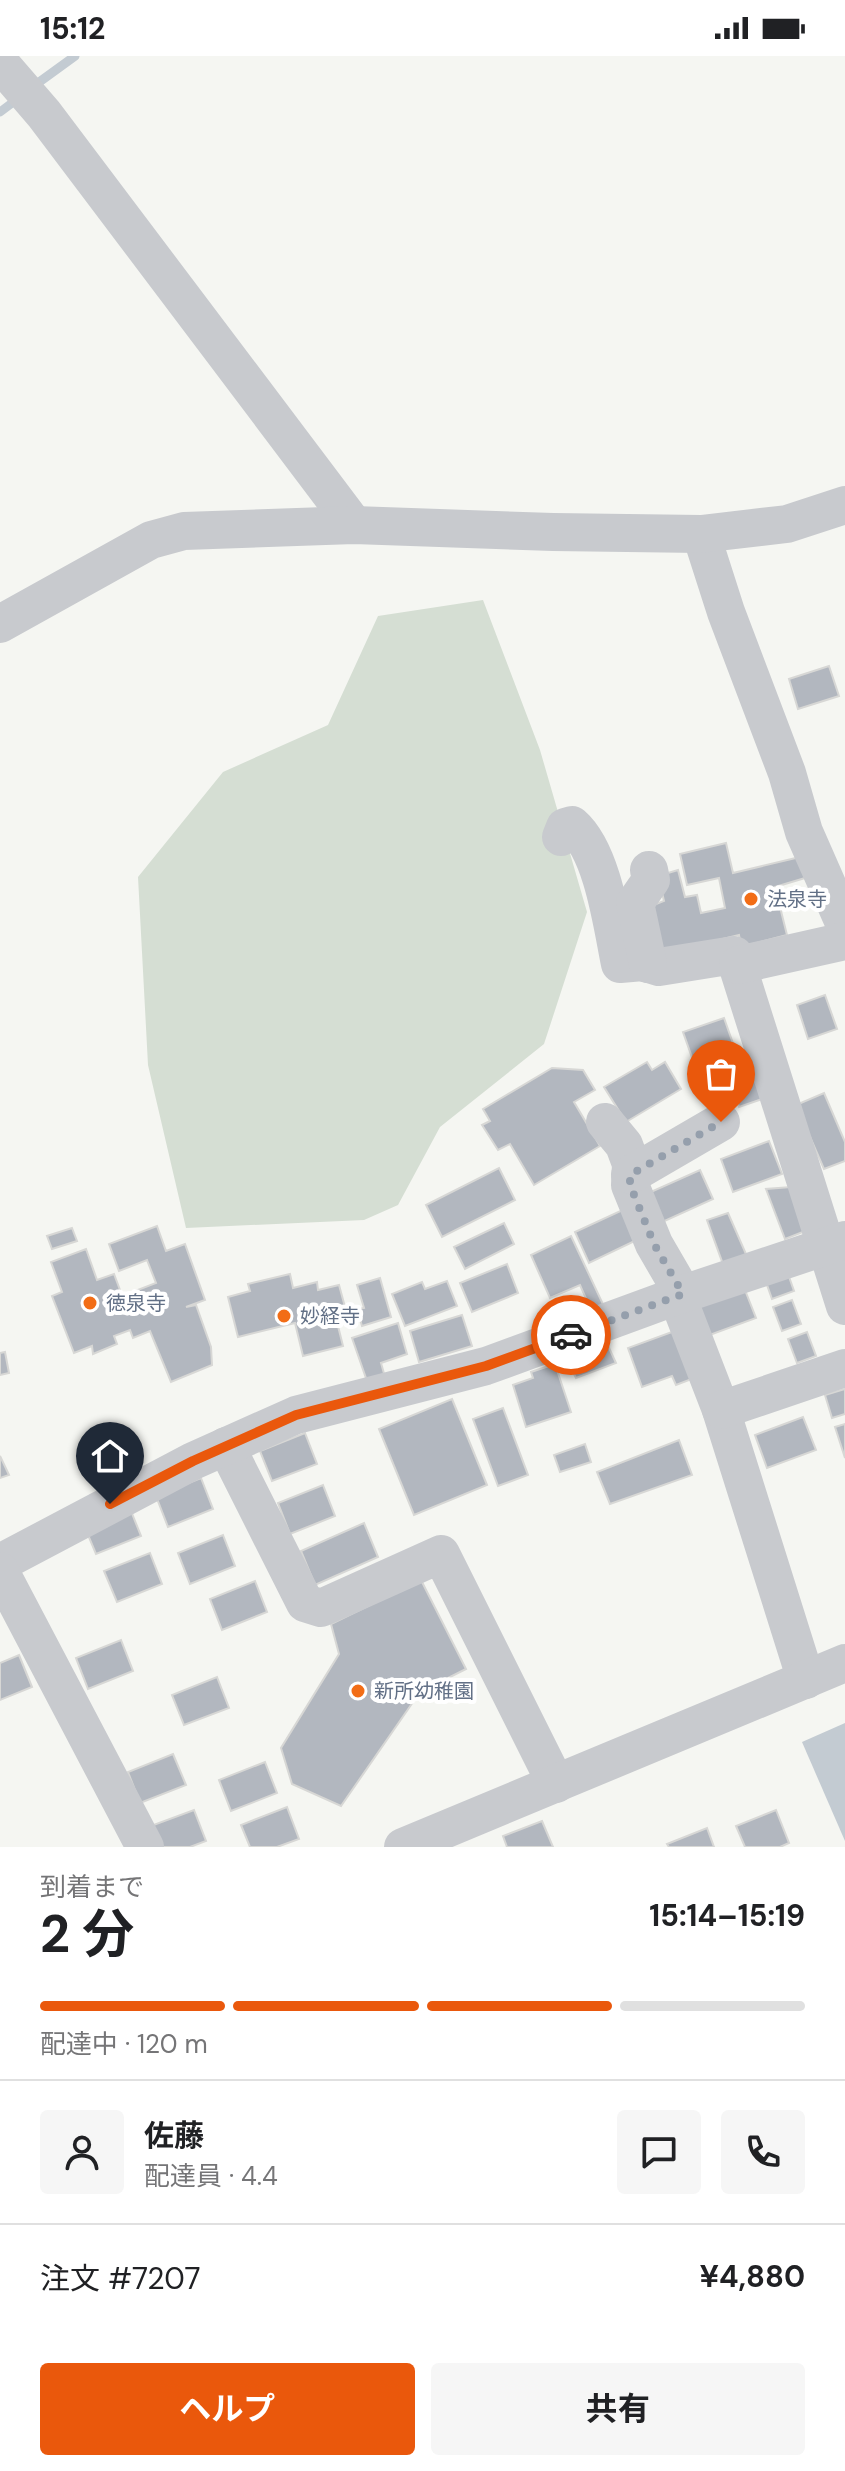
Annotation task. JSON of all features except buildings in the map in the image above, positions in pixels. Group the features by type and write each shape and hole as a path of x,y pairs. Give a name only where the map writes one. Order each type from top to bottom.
{"street":[{"path":"3,68 44,114 354,525"},
{"path":"0,624 151,540 184,531 354,525 701,534 787,524 845,505"},
{"path":"701,534 726,612 787,773 804,832 845,925"},
{"path":"561,837 565,827 572,825 579,831 601,877 620,964 659,967 736,960 845,941"},
{"path":"648,964 635,903 651,880 649,870"},
{"path":"736,960 835,1243 845,1306"},
{"path":"605,1122 624,1145 631,1164 630,1185 654,1244 680,1295 721,1410 806,1680"},
{"path":"630,1175 721,1122"},
{"path":"0,1563 226,1446 296,1415 486,1366 680,1295 835,1243"},
{"path":"721,1410 845,1368"},
{"path":"226,1446 305,1603 321,1608 441,1554 556,1784"},
{"path":"0,1571 145,1847"},
{"path":"403,1847 845,1663"}],"shaded area":[{"path":"483,600 540,750 587,912 544,1044 440,1127 398,1205 364,1220 186,1228 148,1065 138,877 223,772 328,725 378,616"},
{"path":"845,1723 845,1841 802,1742"}],"waterway":[{"path":"31,88 75,56"},
{"path":"0,112 20,97"}],"way so far":[{"path":"571,1335 683,1294 654,1244 630,1185 630,1175 721,1122"}],"place":[{"name":"法泉寺","path":"751,899"},
{"name":"徳泉寺","path":"90,1303"},
{"name":"妙経寺","path":"284,1316"},
{"name":"新所幼稚園","path":"358,1691"}],"route":[{"path":"110,1504 193,1461 296,1415 486,1366 571,1335"}]}
